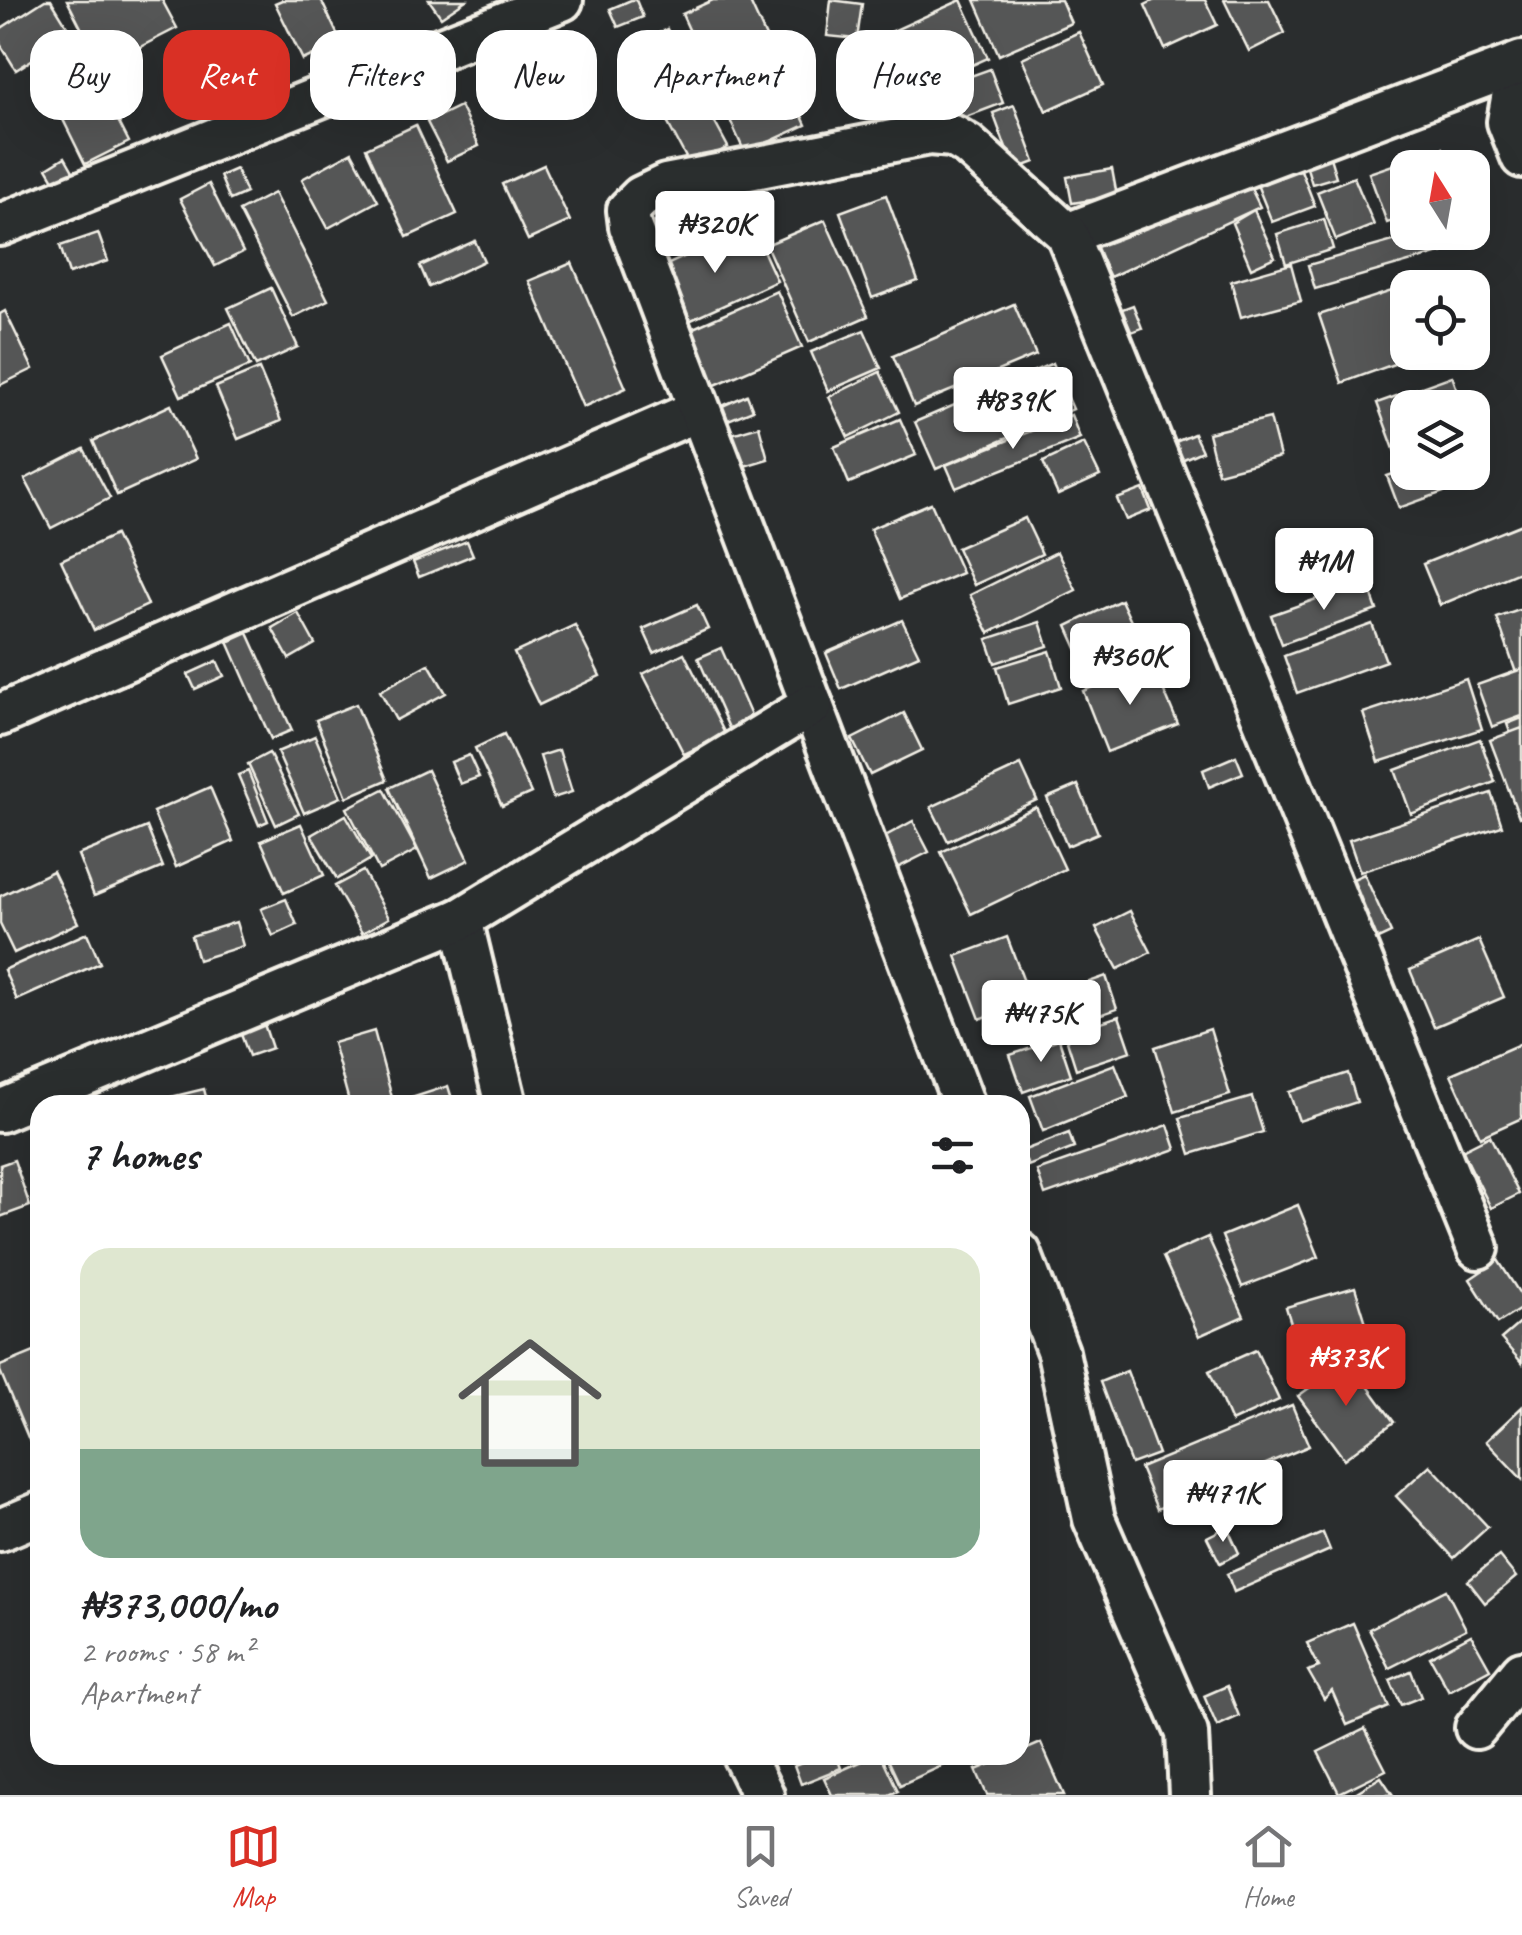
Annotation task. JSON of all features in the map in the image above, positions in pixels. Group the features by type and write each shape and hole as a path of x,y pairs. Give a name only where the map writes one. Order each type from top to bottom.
{"street":[{"path":"0,225 562,0"},
{"path":"1520,63 1508,122 1522,158"},
{"path":"1067,234 1520,63"},
{"path":"960,1095 630,226 628,210 641,197 666,185 930,134 953,136 968,145 1067,234 1478,1248"},
{"path":"0,715 700,410"},
{"path":"38,1095 460,919 812,706"},
{"path":"460,919 504,1095"},
{"path":"0,1111 30,1098"},
{"path":"1030,1280 1058,1352 1094,1519 1186,1734 1190,1795"},
{"path":"0,1530 30,1516"},
{"path":"1476,1728 1522,1672"},
{"path":"748,1765 763,1795"}],"building":[{"path":"51,0 70,30 30,30 30,61 16,70 0,44 0,29"},
{"path":"67,0 162,0 177,28 163,30 163,35 143,45 143,30 82,30"},
{"path":"321,0 335,30 310,30 310,57 303,60 275,3"},
{"path":"429,0 466,0 441,17"},
{"path":"636,0 643,17 618,27 610,9"},
{"path":"713,0 749,0 763,30 689,30 682,14"},
{"path":"831,0 862,4 858,30 836,30 836,37 827,36"},
{"path":"961,0 988,58 974,64 974,30 895,30"},
{"path":"975,0 1061,0 1071,23 999,55"},
{"path":"1155,0 1205,0 1217,25 1165,49 1145,5"},
{"path":"1224,0 1269,0 1285,33 1249,51"},
{"path":"1079,32 1103,85 1046,111 1022,58"},
{"path":"990,69 1003,103 974,114 974,75"},
{"path":"1014,105 1035,162 1014,170 993,113"},
{"path":"460,106 479,146 447,161 427,122 456,120 456,108"},
{"path":"63,120 118,120 129,142 85,164"},
{"path":"666,120 713,120 728,147 691,167"},
{"path":"730,120 804,120 806,125 745,153"},
{"path":"416,125 457,214 407,237 366,148"},
{"path":"352,152 378,201 328,228 302,179"},
{"path":"1329,154 1336,177 1312,184 1305,161"},
{"path":"65,157 78,180 60,190 47,168"},
{"path":"544,165 570,221 528,240 502,184"},
{"path":"1299,165 1315,206 1272,222 1256,182"},
{"path":"1390,166 1390,222 1387,223 1369,173"},
{"path":"236,169 246,193 230,200 220,176"},
{"path":"1112,169 1117,196 1072,203 1067,177"},
{"path":"1244,174 1260,207 1110,277 1094,244"},
{"path":"1354,177 1374,225 1336,240 1317,192"},
{"path":"209,184 243,252 215,266 180,199"},
{"path":"274,193 328,300 293,317 239,211"},
{"path":"886,195 918,281 872,298 840,212"},
{"path":"698,206 710,240 657,260 645,226"},
{"path":"1254,210 1275,257 1251,268 1232,223"},
{"path":"1324,219 1333,249 1286,264 1277,234"},
{"path":"825,220 868,316 809,342 766,245"},
{"path":"752,226 777,281 678,326 653,271"},
{"path":"98,233 108,261 69,274 60,246"},
{"path":"475,241 484,261 429,287 420,266"},
{"path":"1390,242 1390,250 1451,250 1315,289 1308,265"},
{"path":"572,263 626,388 583,407 529,281"},
{"path":"1291,264 1301,301 1241,317 1231,281"},
{"path":"271,288 298,347 256,366 228,308"},
{"path":"777,291 802,347 706,389 682,333"},
{"path":"1390,292 1390,365 1342,383 1319,315"},
{"path":"1014,304 1036,355 914,406 893,356"},
{"path":"1133,305 1142,328 1118,337 1109,314"},
{"path":"5,311 33,369 0,385 0,314"},
{"path":"231,323 250,366 181,396 162,355"},
{"path":"864,330 881,368 828,391 811,352"},
{"path":"1053,363 1073,409 936,469 915,422"},
{"path":"259,369 281,421 238,439 216,387"},
{"path":"880,372 899,412 848,437 829,397"},
{"path":"1452,376 1457,390 1413,390"},
{"path":"747,395 753,410 726,421 720,407"},
{"path":"1390,398 1390,438 1377,403"},
{"path":"171,405 196,459 117,495 93,441"},
{"path":"1071,415 1080,438 956,488 946,465"},
{"path":"1270,418 1280,457 1218,473 1208,433"},
{"path":"900,419 916,455 849,483 834,447"},
{"path":"759,426 768,459 738,468 728,435"},
{"path":"1194,434 1202,451 1179,461 1171,444"},
{"path":"1084,443 1100,476 1058,495 1043,462"},
{"path":"84,449 110,498 51,528 25,479"},
{"path":"1143,489 1151,510 1126,520 1117,499"},
{"path":"1392,490 1449,490 1399,508"},
{"path":"931,503 962,573 900,599 870,529"},
{"path":"1025,518 1042,554 974,585 957,548"},
{"path":"1522,524 1522,571 1440,605 1423,564"},
{"path":"115,535 148,605 94,630 61,560"},
{"path":"467,541 473,555 419,577 413,562"},
{"path":"1057,552 1076,590 989,633 970,595"},
{"path":"1367,581 1377,610 1282,644 1271,615"},
{"path":"1121,600 1135,630 1080,655 1067,626"},
{"path":"697,605 708,629 654,653 643,629"},
{"path":"1522,609 1522,690 1497,618"},
{"path":"298,613 315,644 289,659 272,628"},
{"path":"902,620 919,655 841,689 826,653"},
{"path":"1040,622 1048,646 995,663 987,639"},
{"path":"1372,624 1386,661 1297,693 1284,656"},
{"path":"575,625 600,676 539,705 514,653"},
{"path":"248,633 292,730 271,739 228,642"},
{"path":"721,648 760,736 737,746 698,658"},
{"path":"1050,651 1061,687 1008,704 997,667"},
{"path":"684,653 725,734 684,754 643,674"},
{"path":"217,661 224,676 195,689 188,674"},
{"path":"1152,663 1178,724 1107,752 1083,691"},
{"path":"429,664 446,693 396,720 380,691"},
{"path":"1522,669 1522,716 1492,727 1477,685"},
{"path":"1466,679 1482,729 1379,762 1363,713"},
{"path":"356,704 387,780 347,797 316,720"},
{"path":"904,713 922,750 870,775 852,739"},
{"path":"1522,718 1522,765 1507,724"},
{"path":"1522,728 1522,816 1519,817 1490,740"},
{"path":"504,734 531,793 502,806 475,748"},
{"path":"315,736 341,797 304,813 277,752"},
{"path":"1480,739 1495,782 1411,814 1395,770"},
{"path":"559,750 572,792 553,798 540,756"},
{"path":"269,753 299,814 276,825 248,764"},
{"path":"469,755 479,777 460,784 451,762"},
{"path":"1236,756 1243,773 1209,787 1203,770"},
{"path":"1021,765 1037,800 948,841 931,807"},
{"path":"427,770 469,860 431,878 389,788"},
{"path":"248,771 268,821 259,825 238,775"},
{"path":"1078,785 1098,833 1067,846 1047,798"},
{"path":"210,787 233,841 176,867 153,812"},
{"path":"384,789 417,850 379,870 347,808"},
{"path":"1491,793 1502,826 1360,872 1349,840"},
{"path":"1036,807 1065,869 971,914 941,852"},
{"path":"346,815 371,859 337,879 311,835"},
{"path":"913,821 929,852 895,869 880,839"},
{"path":"301,824 324,875 284,893 261,841"},
{"path":"147,827 163,867 94,896 78,855"},
{"path":"53,871 78,923 14,953 0,924 0,896"},
{"path":"363,871 389,918 362,933 335,886"},
{"path":"1364,874 1391,933 1363,946 1336,887"},
{"path":"286,899 297,925 273,936 261,909"},
{"path":"1130,911 1151,952 1118,969 1096,928"},
{"path":"236,922 243,946 198,960 191,936"},
{"path":"87,933 100,963 17,1000 4,970"},
{"path":"1007,937 1031,1000 980,1019 956,956"},
{"path":"1479,940 1504,997 1434,1027 1410,970"},
{"path":"1106,976 1117,1009 1044,1034 1033,1002"},
{"path":"1119,1016 1131,1051 1076,1069 1065,1034"},
{"path":"263,1021 272,1048 249,1056 239,1029"},
{"path":"1210,1029 1230,1095 1175,1112 1155,1047"},
{"path":"374,1031 391,1095 347,1095 333,1043"},
{"path":"1059,1039 1071,1075 1023,1092 1010,1055"},
{"path":"1522,1043 1522,1118 1480,1137 1451,1074"},
{"path":"1115,1064 1128,1097 1043,1131 1030,1096"},
{"path":"1348,1073 1357,1102 1299,1121 1289,1092"},
{"path":"448,1086 451,1095 420,1095"},
{"path":"204,1089 206,1095 179,1095"},
{"path":"1252,1097 1263,1132 1191,1154 1180,1118"},
{"path":"1168,1125 1176,1149 1045,1195 1037,1171"},
{"path":"1069,1133 1074,1148 1030,1165 1030,1148"},
{"path":"1490,1136 1519,1194 1491,1208 1462,1150"},
{"path":"14,1160 30,1206 0,1217 0,1165"},
{"path":"1298,1205 1319,1257 1242,1287 1222,1236"},
{"path":"1208,1237 1244,1316 1199,1336 1163,1257"},
{"path":"1498,1260 1522,1297 1522,1308 1498,1323 1470,1279"},
{"path":"1355,1287 1366,1323 1297,1343 1286,1307"},
{"path":"1522,1321 1522,1363 1501,1339"},
{"path":"1256,1350 1279,1400 1231,1422 1209,1371"},
{"path":"30,1354 30,1442 0,1371 0,1366"},
{"path":"1349,1360 1394,1422 1344,1459 1298,1396"},
{"path":"1127,1371 1158,1454 1131,1464 1100,1382"},
{"path":"1292,1405 1309,1446 1157,1509 1140,1468"},
{"path":"1522,1407 1522,1479 1486,1441"},
{"path":"1430,1465 1488,1527 1454,1558 1396,1496"},
{"path":"1227,1527 1239,1553 1220,1563 1207,1537"},
{"path":"1323,1533 1330,1550 1234,1592 1227,1574"},
{"path":"1499,1556 1516,1577 1485,1603 1468,1581"},
{"path":"1446,1590 1466,1629 1389,1668 1369,1629"},
{"path":"1353,1623 1389,1707 1347,1725 1332,1691 1324,1699 1308,1671 1319,1667 1307,1643"},
{"path":"1471,1635 1490,1669 1449,1691 1430,1657"},
{"path":"1411,1671 1421,1697 1401,1705 1390,1680"},
{"path":"1227,1686 1239,1716 1217,1726 1204,1696"},
{"path":"1365,1729 1386,1770 1339,1793 1318,1752"},
{"path":"1041,1743 1064,1795 987,1795 976,1770 988,1765 1030,1765 1030,1748"},
{"path":"794,1765 840,1765 841,1768 801,1784"},
{"path":"853,1765 886,1765 898,1791 889,1795 832,1795 824,1778"},
{"path":"891,1765 945,1765 900,1785"},
{"path":"1381,1777 1393,1795 1352,1795"}]}
